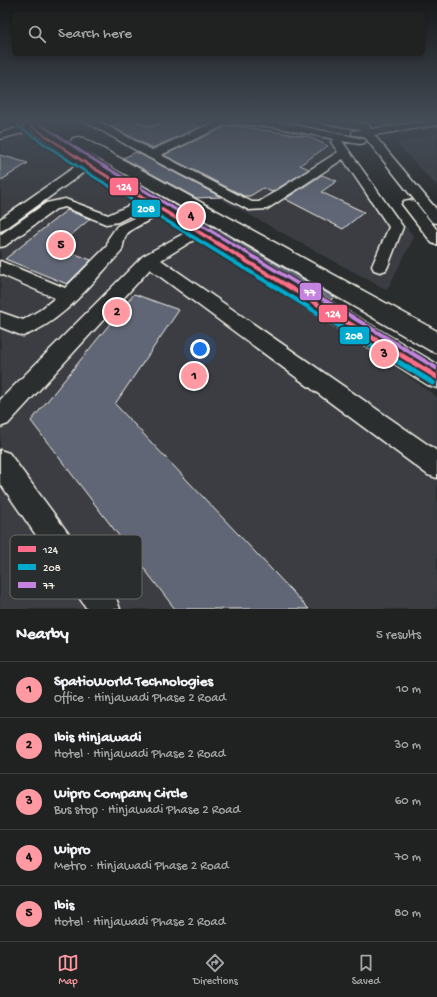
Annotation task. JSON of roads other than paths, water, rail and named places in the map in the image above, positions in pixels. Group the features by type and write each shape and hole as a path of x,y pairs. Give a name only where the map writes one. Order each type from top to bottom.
{"main road":[{"path":"67,148 87,164 197,232 437,377"},
{"path":"87,148 437,343"}],"street":[{"path":"140,148 249,206 262,206 344,152"},
{"path":"152,155 166,148"},
{"path":"341,148 396,227 380,266"},
{"path":"371,148 437,240"},
{"path":"374,148 437,219"},
{"path":"0,226 87,164"},
{"path":"0,242 51,206 69,204 106,220 155,205"},
{"path":"0,319 23,328 34,325 44,318 115,248 116,239 122,229 155,205"},
{"path":"0,416 149,260 197,232"},
{"path":"149,260 437,466"},
{"path":"0,267 68,296"},
{"path":"0,462 52,535"},
{"path":"98,599 105,609"}],"place":[{"name":"Wipro","path":"191,216"},
{"name":"Ibis","path":"61,245"},
{"name":"Ibis Hinjawadi","path":"117,312"},
{"name":"Wipro Company Circle","path":"384,354"},
{"name":"SpatioWorld Technologies","path":"194,376"}]}
